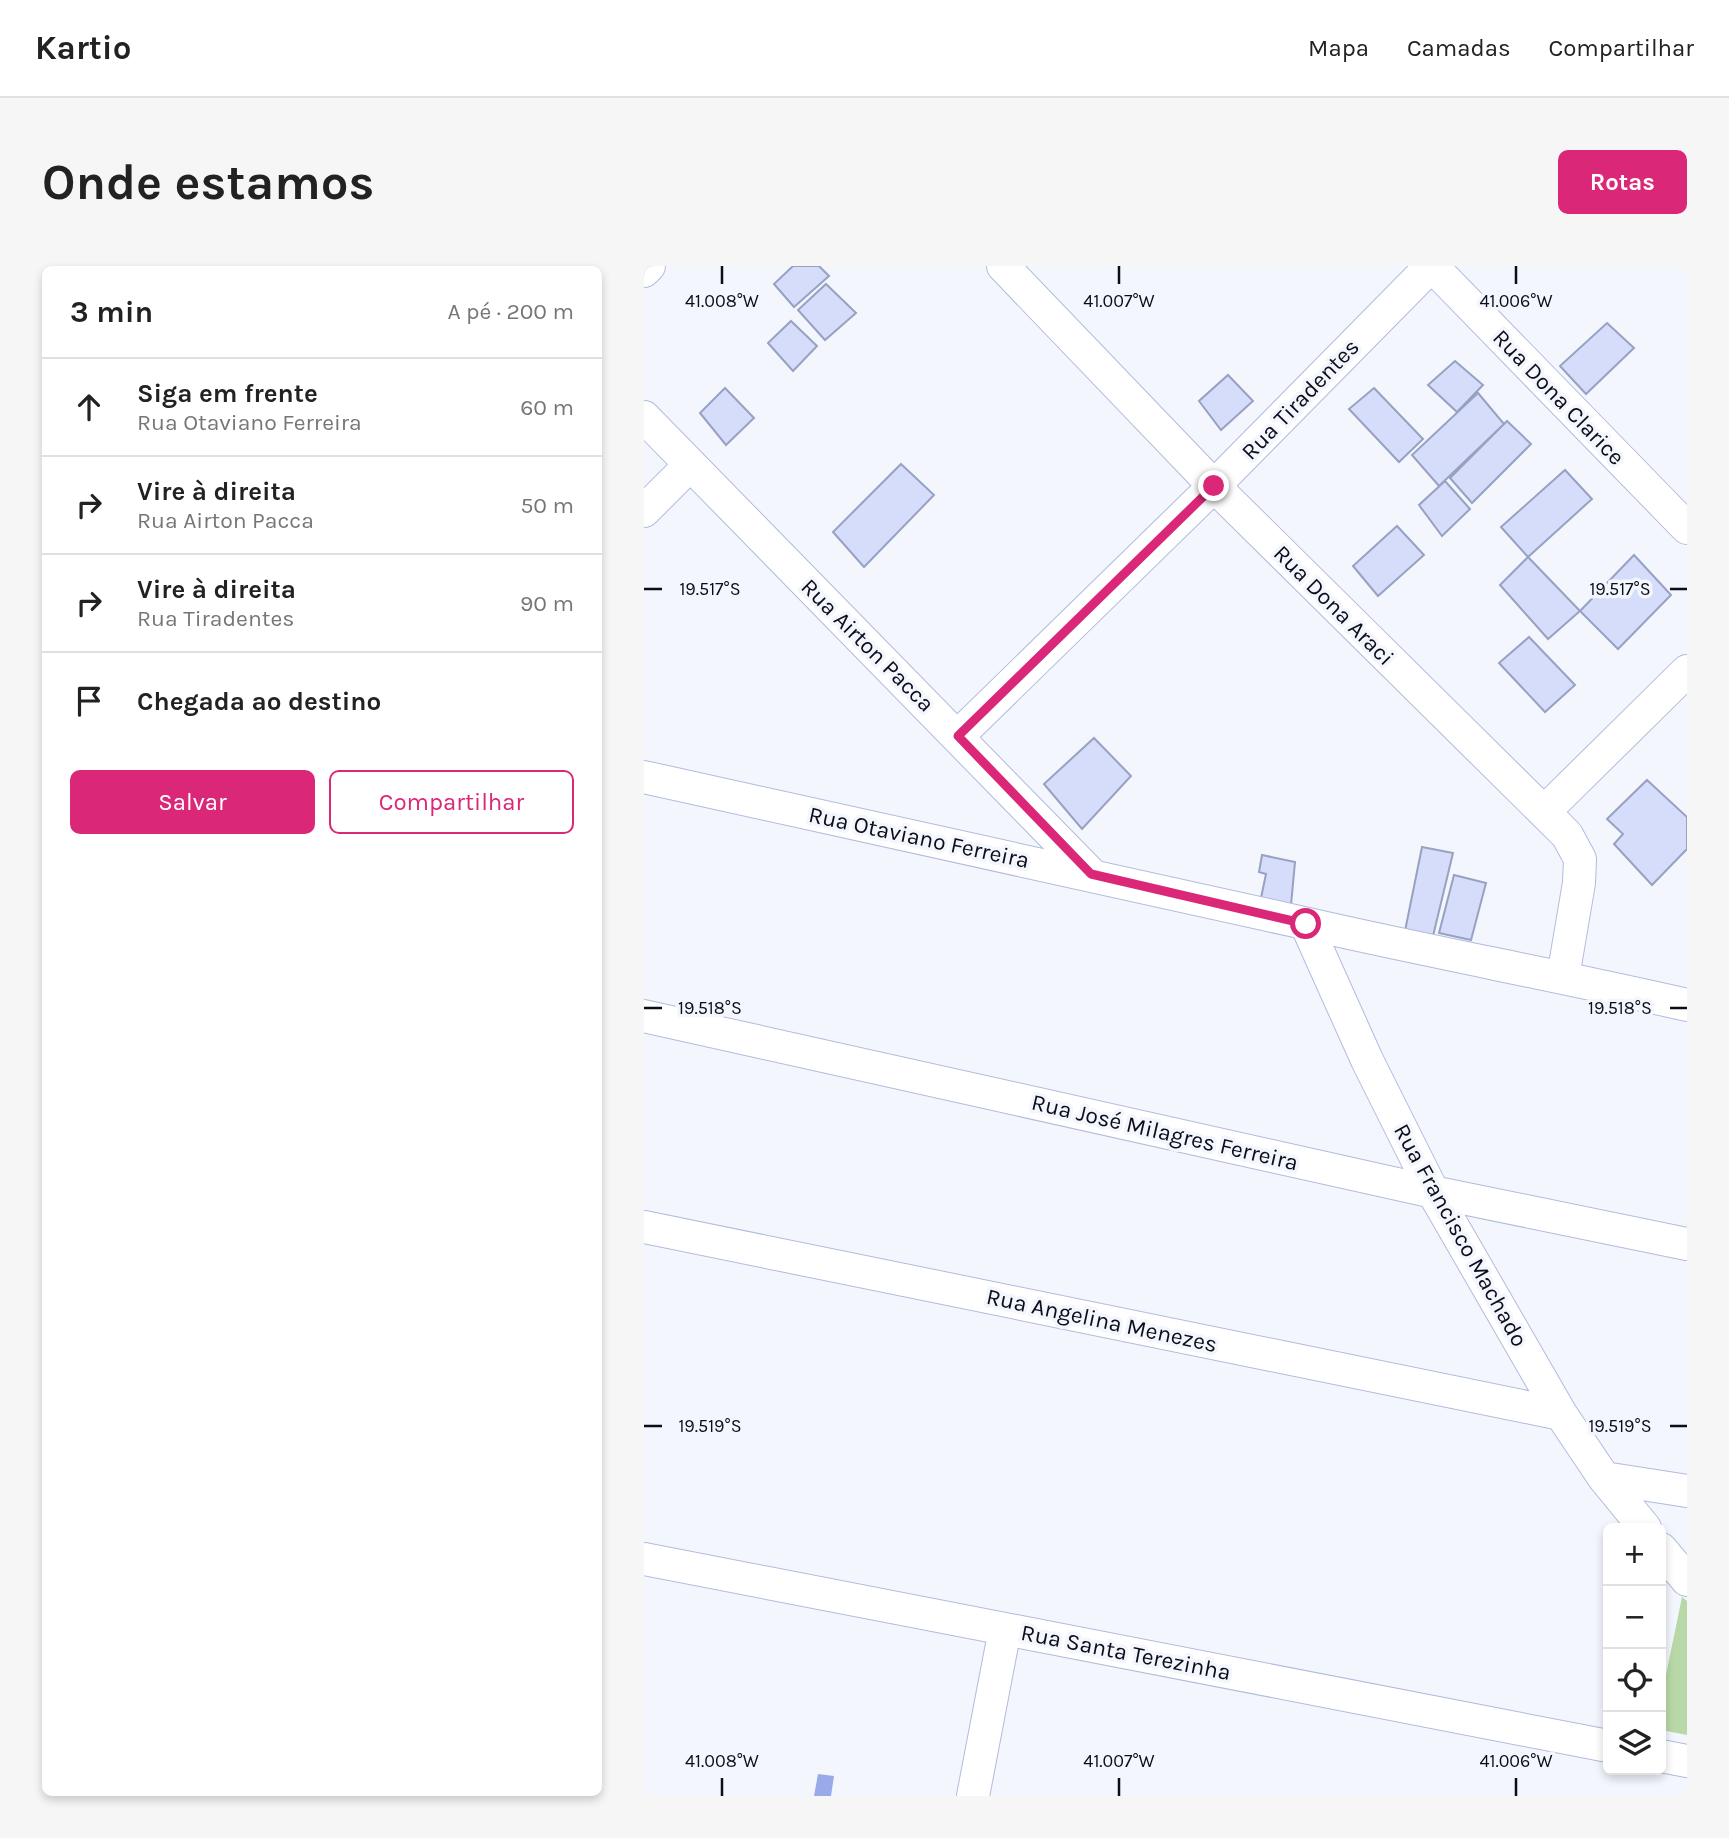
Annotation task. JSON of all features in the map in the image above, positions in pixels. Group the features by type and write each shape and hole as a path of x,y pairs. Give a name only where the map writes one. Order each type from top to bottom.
{"street":[{"path":"644,271 649,266"},
{"name":"Rua Dona Araci","path":"1003,266 1214,486 1567,835 1580,859 1579,883 1563,977"},
{"name":"Rua Tiradentes","path":"958,736 1214,486 1431,266"},
{"name":"Rua Dona Clarice","path":"1431,266 1687,528"},
{"name":"Rua Airton Pacca","path":"644,417 1091,874"},
{"path":"644,512 690,465"},
{"path":"1544,812 1687,671"},
{"name":"Rua Otaviano Ferreira","path":"644,777 1091,874 1306,924 1687,1005"},
{"name":"Rua Francisco Machado","path":"1306,924 1367,1060 1433,1192 1561,1414 1604,1478 1641,1523"},
{"name":"Rua José Milagres Ferreira","path":"644,1016 1433,1192 1687,1244"},
{"name":"Rua Angelina Menezes","path":"644,1227 1561,1414"},
{"path":"1604,1478 1687,1491"},
{"path":"1666,1555 1687,1580"},
{"name":"Rua Santa Terezinha","path":"644,1559 1603,1745"},
{"path":"973,1796 1006,1629"},
{"path":"1666,1757 1687,1761"}],"green space":[{"path":"1682,1597 1687,1601 1687,1735 1666,1731 1666,1675"}],"water":[{"path":"818,1774 834,1776 831,1796 814,1796"}],"building":[{"path":"793,266 819,266 829,276 794,307 774,284"},
{"path":"826,284 856,313 825,340 798,310"},
{"path":"791,321 817,346 793,371 768,343"},
{"path":"1607,323 1634,348 1586,394 1560,366"},
{"path":"1455,361 1483,385 1457,412 1428,385"},
{"path":"1228,375 1253,401 1221,430 1199,401"},
{"path":"725,388 754,418 726,445 700,413"},
{"path":"1374,388 1423,439 1399,462 1349,409"},
{"path":"1478,393 1504,424 1439,486 1412,455"},
{"path":"1507,421 1531,444 1472,503 1450,478"},
{"path":"901,464 934,495 864,567 833,532"},
{"path":"1565,470 1592,499 1528,557 1501,527"},
{"path":"1445,481 1470,509 1442,536 1419,505"},
{"path":"1397,526 1424,555 1378,596 1353,566"},
{"path":"1634,555 1671,595 1618,649 1580,611"},
{"path":"1528,557 1580,611 1548,639 1500,585"},
{"path":"1529,637 1575,685 1545,712 1499,663"},
{"path":"1094,738 1131,776 1082,829 1044,784"},
{"path":"1647,780 1687,817 1687,849 1652,885 1614,844 1623,834 1607,819"},
{"path":"1422,847 1453,853 1433,936 1405,931"},
{"path":"1262,855 1295,862 1291,905 1261,898 1266,874 1259,872"},
{"path":"1454,875 1486,883 1471,940 1439,933"}],"route":[{"path":"1214,486 958,736 1091,874 1306,924"}]}
